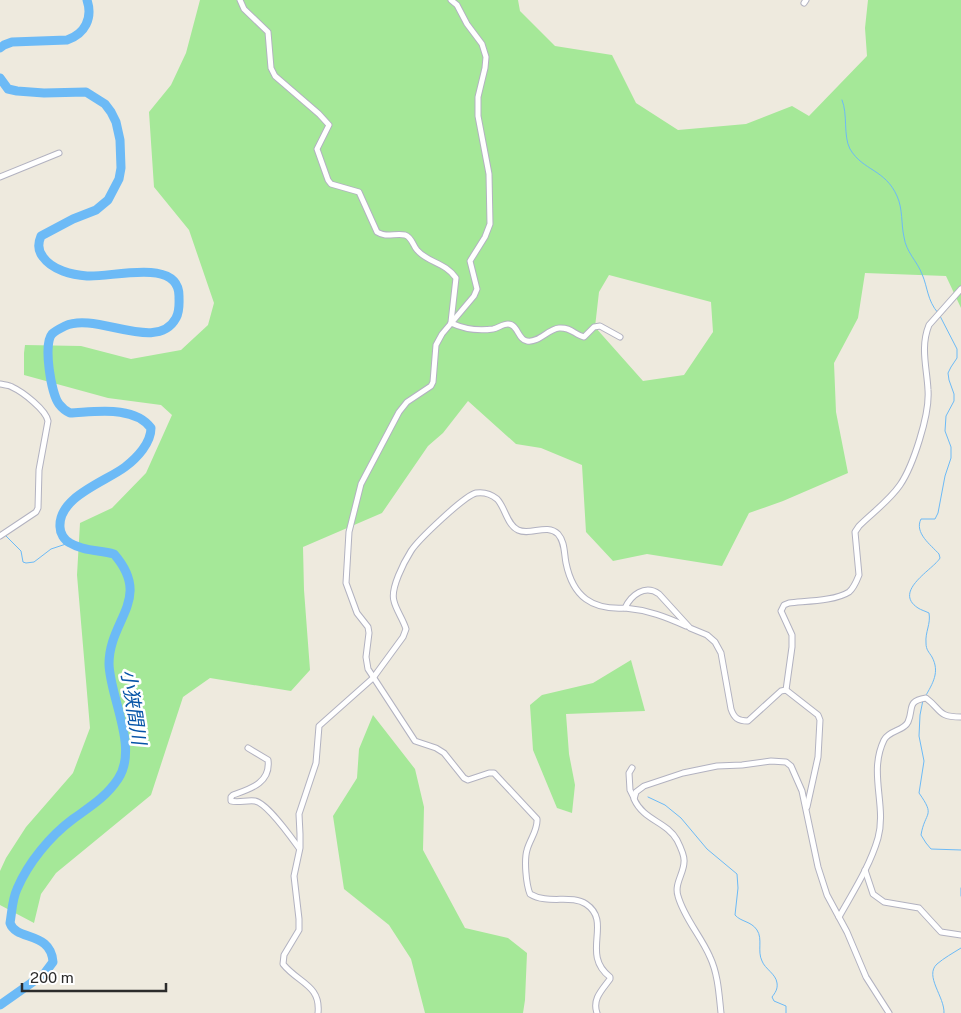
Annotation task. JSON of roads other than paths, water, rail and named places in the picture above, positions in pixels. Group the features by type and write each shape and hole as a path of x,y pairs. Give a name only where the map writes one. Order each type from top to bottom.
{"street":[{"path":"240,0 244,9 268,32 271,68 276,76 329,125 317,149 331,184 359,192 378,232 382,235 406,235 417,250 450,269 456,278 451,323"},
{"path":"451,0 457,5 482,44 486,57 478,97 478,116 489,174 490,224 485,238 470,261 477,289 474,296 442,334 436,345 434,382 407,402 399,412 361,484 349,532 346,583 358,613 368,627 369,639 366,664 373,678 415,741 436,748 444,753 464,778 468,780 494,773 537,819 538,824 526,851 528,889 530,894 534,897 559,901 576,899 585,903 595,914 598,922 596,956 604,972 610,977 597,997 595,1004 597,1013"},
{"path":"0,177 59,153"},
{"path":"786,690 792,635 781,611 784,605 789,603 839,596 849,592 857,581 859,574 855,532 899,486 915,452 928,401 924,353 926,332 929,325 961,289"},
{"path":"451,323 461,328 481,329 493,329 508,324 514,326 524,340 527,341 533,341 559,328 572,329 584,337 597,326 600,326 620,336"},
{"path":"0,384 12,387 29,399 43,411 48,421 39,470 38,508 36,512 0,536"},
{"path":"318,1013 317,996 313,989 294,976 283,964 284,955 298,930 299,920 294,876 300,848 299,814 316,762 319,726 373,678 405,633 404,623 393,600 393,589 409,555 421,538 471,495 486,493 498,500 514,528 518,530 523,532 547,529 557,533 563,545 569,574 585,600 594,605 608,608 644,610 707,635 715,642 721,653 731,709 737,719 748,721 781,691 786,690"},
{"path":"625,608 639,592 645,590 655,591 667,601 673,611 690,628"},
{"path":"786,690 818,716 820,720 818,757 807,810"},
{"path":"839,917 865,870 878,838 881,816 876,780 879,757 884,740 888,734 908,722 911,705 918,699 926,698 940,713 947,716 961,716"},
{"path":"248,748 268,760 268,770 265,776 252,789 233,795 231,801 257,802 261,804 279,821 300,848"},
{"path":"634,799 636,792 644,786 683,773 717,766 771,761 786,762 791,766 799,782 807,810 818,868 827,895 866,977 889,1013"},
{"path":"632,768 629,773 630,790 638,808 670,830 679,844 684,862 677,894 710,956 716,974 721,1013"},
{"path":"865,870 873,894 884,902 919,908 941,932 961,935"}],"waterway":[{"name":"小狭間川","path":"0,48 12,42 67,40 79,34 88,19 89,7 87,0"},
{"name":"小狭間川","path":"0,78 8,89 17,91 44,93 86,92 105,104 116,122 120,140 121,168 119,179 108,200 96,210 73,219 41,236 39,241 40,252 47,262 69,273 87,276 142,272 156,273 168,277 176,284 179,296 176,318 167,328 155,332 125,330 93,323 78,323 65,326 52,334 49,339 48,358 53,390 59,404 63,408 70,413 102,411 124,413 135,416 151,428 146,445 134,459 116,473 84,491 66,507 61,516 60,529 68,542 80,548 114,554 125,570 130,584 130,597 115,634 109,664 125,738 126,753 124,767 118,779 108,791 56,833 27,869 14,897 10,923 13,929 46,945 51,952 53,962 44,974 0,1005"},
{"path":"842,100 850,149 861,162 886,180 897,196 905,242 920,269 930,299 938,313"},
{"path":"925,697 933,682 935,673 934,662 926,645 929,613 918,608 911,601 910,595 917,581 940,558 939,554 922,534 919,524 921,519 935,519 938,513 945,476 951,458 951,447 945,431 946,416 954,401 954,394 948,373 957,358 957,349 940,316"},
{"path":"4,534 21,551 23,562 26,563 34,562 51,549 69,543"},
{"path":"923,700 919,736 924,761 919,793 927,806 928,814 921,835 931,849 961,850"},
{"path":"648,797 665,805 681,818 707,849 737,874 738,888 735,915 757,930 760,937 762,961 775,977 777,983 777,989 772,997 774,1001 786,1006 786,1013"},
{"path":"961,888 961,896"},
{"path":"944,1013 942,1000 934,981 934,969 937,964 961,948"}]}
